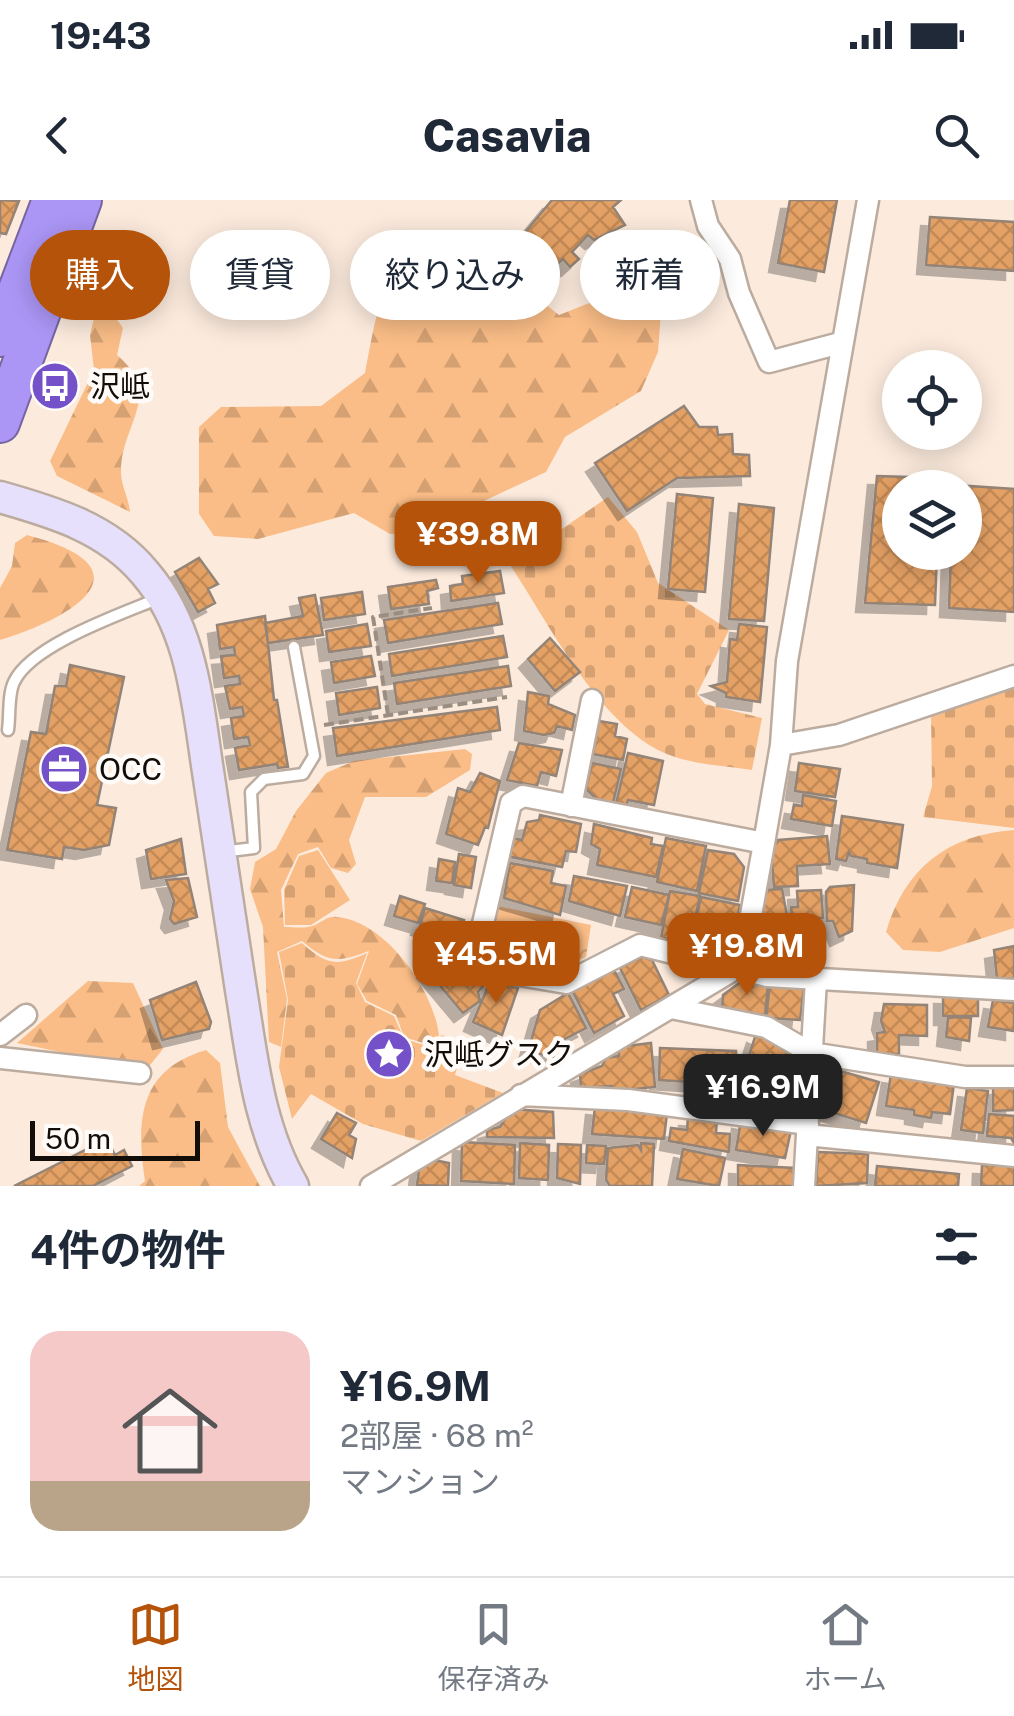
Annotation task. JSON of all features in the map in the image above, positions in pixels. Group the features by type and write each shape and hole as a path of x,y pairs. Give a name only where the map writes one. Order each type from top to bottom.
{"highway":[{"path":"0,337 52,200"},
{"path":"0,423 82,200"}],"street":[{"path":"700,200 708,226 730,259 739,293 769,362 840,343"},
{"path":"371,1186 737,968 746,944 764,843 780,745 787,661 868,200"},
{"path":"0,497 50,510 98,533 124,552 163,597 189,660 196,691 256,1080 269,1131 293,1186"},
{"path":"780,745 839,734 1014,676"},
{"path":"571,806 592,700"},
{"path":"764,843 523,796 511,804 478,945 496,971 566,983 640,945 767,976 1014,990"},
{"path":"804,1186 816,980"},
{"path":"671,1008 766,1027 811,1053 965,1077 1014,1077"},
{"path":"0,1035 26,1015"},
{"path":"0,1057 140,1073"},
{"path":"519,1095 628,1100 1014,1156"}],"lane":[{"path":"8,730 13,683 34,659 99,623 163,597"},
{"path":"220,852 254,848 251,792 264,779 303,774 314,756 294,647"}],"path":[{"path":"388,715 373,617 432,608"},
{"path":"309,727 506,697"}],"green space":[{"path":"580,307 580,320 660,320 658,352 641,391 565,437 546,472 469,508 451,533 390,534 354,513 258,539 214,536 199,514 199,427 221,407 321,406 365,373 376,320 560,320 560,315"},
{"path":"94,320 118,320 123,328 117,355 138,384 137,411 121,473 130,512 57,476 50,461 94,370 90,335"},
{"path":"608,497 637,532 658,583 729,630 697,694 705,704 762,718 752,770 675,757 649,745 625,726 581,675 510,565"},
{"path":"27,535 65,548 87,562 94,577 89,591 75,605 54,619 0,640 0,588 12,566 15,543"},
{"path":"1014,680 1014,828 923,817 932,786 931,714"},
{"path":"465,749 472,754 470,770 426,797 365,797 349,840 356,864 348,873 331,868 318,847 298,854 281,890 284,927 308,927 337,917 355,921 390,945 418,980 439,1036 423,1043 404,1037 396,1015 367,1001 357,984 369,951 333,959 302,941 277,952 287,999 281,1047 269,1042 263,927 250,889 255,862 276,849 296,811 326,773 354,761"},
{"path":"1014,830 1014,928 940,952 903,950 886,932 905,890 932,859 968,839"},
{"path":"318,850 350,900 311,925 285,925 284,890 299,856"},
{"path":"497,906 591,925 586,957 561,969 497,956 491,939"},
{"path":"302,943 332,962 367,953 356,983 365,1002 394,1016 404,1039 424,1045 442,1035 464,1044 455,1075 503,1093 421,1141 363,1124 311,1094 292,1119 279,1067 288,1000 279,952"},
{"path":"88,981 133,983 163,1049 146,1070 17,1043"},
{"path":"206,1050 220,1063 228,1127 260,1186 139,1186 145,1181 142,1118 154,1084 183,1059"}],"building":[{"path":"0,200 19,201 6,234 0,233"},
{"path":"552,200 621,200 613,207 625,225 615,230 580,230 580,244 572,252 579,259 570,267 563,259 560,262 560,230 527,230"},
{"path":"790,200 837,200 824,272 778,263"},
{"path":"930,217 1014,222 1014,271 926,265"},
{"path":"684,406 699,427 717,427 718,435 732,434 733,454 749,455 750,476 677,478 627,511 595,463"},
{"path":"877,476 882,476 882,570 936,570 935,605 865,603"},
{"path":"982,487 1014,489 1014,612 949,608 950,570 982,570"},
{"path":"677,494 713,498 705,592 668,589"},
{"path":"739,504 774,508 764,621 729,619"},
{"path":"199,558 218,584 208,589 215,603 198,612 175,572"},
{"path":"500,571 504,593 451,601 450,586 463,584 462,576"},
{"path":"436,580 438,588 427,591 429,604 391,609 388,587"},
{"path":"362,592 365,614 324,620 321,598"},
{"path":"315,595 323,635 268,643 265,623 303,616 299,598"},
{"path":"498,603 502,624 388,643 384,620"},
{"path":"265,616 274,700 288,767 278,768 277,764 239,770 235,748 250,745 248,737 234,739 231,718 244,716 242,707 230,709 225,686 240,684 239,676 224,678 221,656 235,655 234,647 220,649 217,625"},
{"path":"367,624 371,646 329,652 326,631"},
{"path":"739,624 767,627 760,702 726,697 726,693 711,686 727,682 730,639 737,640"},
{"path":"503,636 507,657 392,676 389,654"},
{"path":"550,638 580,672 555,691 528,659"},
{"path":"371,656 375,676 334,683 331,662"},
{"name":"OCC","path":"70,665 124,677 97,805 116,808 109,845 84,850 64,847 62,859 7,850 31,732 46,734 55,686 66,686"},
{"path":"508,666 511,686 397,704 394,683"},
{"path":"377,687 380,708 339,715 336,693"},
{"path":"528,692 549,696 548,704 575,715 572,730 557,726 554,733 544,735 524,731"},
{"path":"497,707 500,730 337,756 333,728"},
{"path":"599,721 617,724 615,736 627,739 623,760 593,754"},
{"path":"519,743 562,750 556,776 541,772 537,786 507,780"},
{"path":"628,753 663,761 654,805 628,800 626,806 616,804"},
{"path":"592,763 621,769 613,803 600,802 586,789"},
{"path":"799,763 840,769 835,797 795,791"},
{"path":"480,773 500,781 488,828 485,827 478,845 446,834 458,788 470,792"},
{"path":"803,795 836,801 832,826 791,819 794,805 802,806"},
{"path":"540,815 581,824 576,852 566,851 562,867 506,856 511,838 522,840 527,822 539,820"},
{"path":"842,816 903,825 897,868 867,863 867,859 851,856 849,852 846,861 836,859"},
{"path":"594,824 652,838 651,844 663,846 656,877 597,865 600,849 591,844"},
{"path":"827,836 830,864 797,866 798,886 774,887 771,849 778,840"},
{"path":"666,838 706,846 697,891 657,882"},
{"path":"181,839 186,874 151,879 146,850"},
{"path":"708,850 734,854 744,867 738,901 699,893"},
{"path":"459,854 476,857 471,888 454,885"},
{"path":"439,859 455,862 452,883 436,881"},
{"path":"510,863 553,871 551,883 566,886 560,915 504,898"},
{"path":"574,876 627,886 620,916 569,901"},
{"path":"188,878 197,917 174,924 170,919 174,901 166,880"},
{"path":"854,885 852,931 839,937 833,921 827,921 826,892 830,887"},
{"path":"632,887 669,895 661,925 625,917"},
{"path":"782,889 789,926 765,929 761,910 766,890"},
{"path":"821,890 823,918 815,918 816,925 793,926 791,907 798,907 797,891"},
{"path":"670,891 700,896 694,923 685,921 680,941 661,938"},
{"path":"400,896 425,904 418,923 394,916"},
{"path":"701,897 740,905 736,924 724,921 709,947 691,944"},
{"path":"425,908 464,920 458,937 420,926"},
{"path":"757,932 797,937 795,953 809,954 808,964 755,959"},
{"path":"447,945 461,957 468,951 489,979 478,992 480,1001 463,1013 426,969"},
{"path":"1014,946 1014,978 997,979 994,950"},
{"path":"642,957 652,960 669,995 641,1010 620,968"},
{"path":"613,968 624,989 613,994 624,1016 594,1033 572,990"},
{"path":"491,979 518,988 502,1035 473,1022"},
{"path":"742,981 768,984 765,1015 722,1009 723,995"},
{"path":"196,982 211,1022 209,1029 162,1040 150,1000"},
{"path":"770,984 804,987 800,1020 766,1018"},
{"path":"568,993 586,1028 557,1043 553,1057 528,1051 540,1010"},
{"path":"943,995 978,996 978,1016 943,1016"},
{"path":"993,1000 1014,1003 1014,1031 988,1027"},
{"path":"884,1004 927,1005 927,1036 899,1035 899,1054 877,1054 877,1033 885,1032 881,1021"},
{"path":"948,1018 971,1018 969,1041 946,1037"},
{"path":"756,1034 801,1055 797,1061 791,1058 784,1070 748,1058"},
{"path":"651,1043 655,1087 614,1091 612,1086 581,1088 580,1074 602,1066 606,1058 619,1056 618,1047"},
{"path":"660,1048 736,1051 737,1085 659,1080"},
{"path":"749,1066 774,1070 767,1108 753,1105 754,1097 743,1096"},
{"path":"830,1068 879,1082 866,1123 818,1108"},
{"path":"778,1072 803,1076 799,1105 790,1104 788,1113 772,1110"},
{"path":"891,1074 954,1083 950,1114 932,1112 931,1118 914,1115 914,1110 886,1106"},
{"path":"993,1086 1014,1086 1014,1110 993,1111"},
{"path":"967,1088 988,1091 983,1133 961,1130"},
{"path":"595,1106 667,1113 664,1139 592,1134"},
{"path":"512,1109 553,1112 554,1138 487,1137 487,1130 500,1127"},
{"path":"337,1113 356,1123 349,1135 356,1139 352,1158 321,1139"},
{"path":"989,1114 1014,1116 1014,1143 1011,1138 987,1136"},
{"path":"688,1117 717,1119 716,1133 730,1134 729,1152 669,1141 671,1128 687,1130"},
{"path":"741,1120 791,1130 785,1158 736,1150"},
{"path":"107,1139 115,1155 124,1150 132,1166 93,1186 14,1186"},
{"path":"462,1142 515,1145 514,1184 461,1181"},
{"path":"520,1143 549,1145 548,1180 519,1178"},
{"path":"641,1143 654,1144 652,1186 610,1186 606,1180 608,1148 638,1145 641,1150"},
{"path":"558,1144 581,1145 580,1184 557,1178"},
{"path":"587,1145 606,1146 604,1164 586,1163"},
{"path":"683,1149 725,1158 719,1186 677,1179"},
{"path":"818,1152 868,1154 867,1183 816,1186"},
{"path":"429,1159 449,1163 448,1186 417,1185 419,1170"},
{"path":"738,1165 795,1168 794,1186 738,1186"},
{"path":"982,1165 1014,1166 1014,1186 981,1186"},
{"path":"877,1166 959,1174 958,1186 875,1186"}],"place":[{"name":"沢岻","path":"55,386"},
{"name":"OCC","path":"64,769"},
{"name":"沢岻グスク","path":"389,1054"}]}
